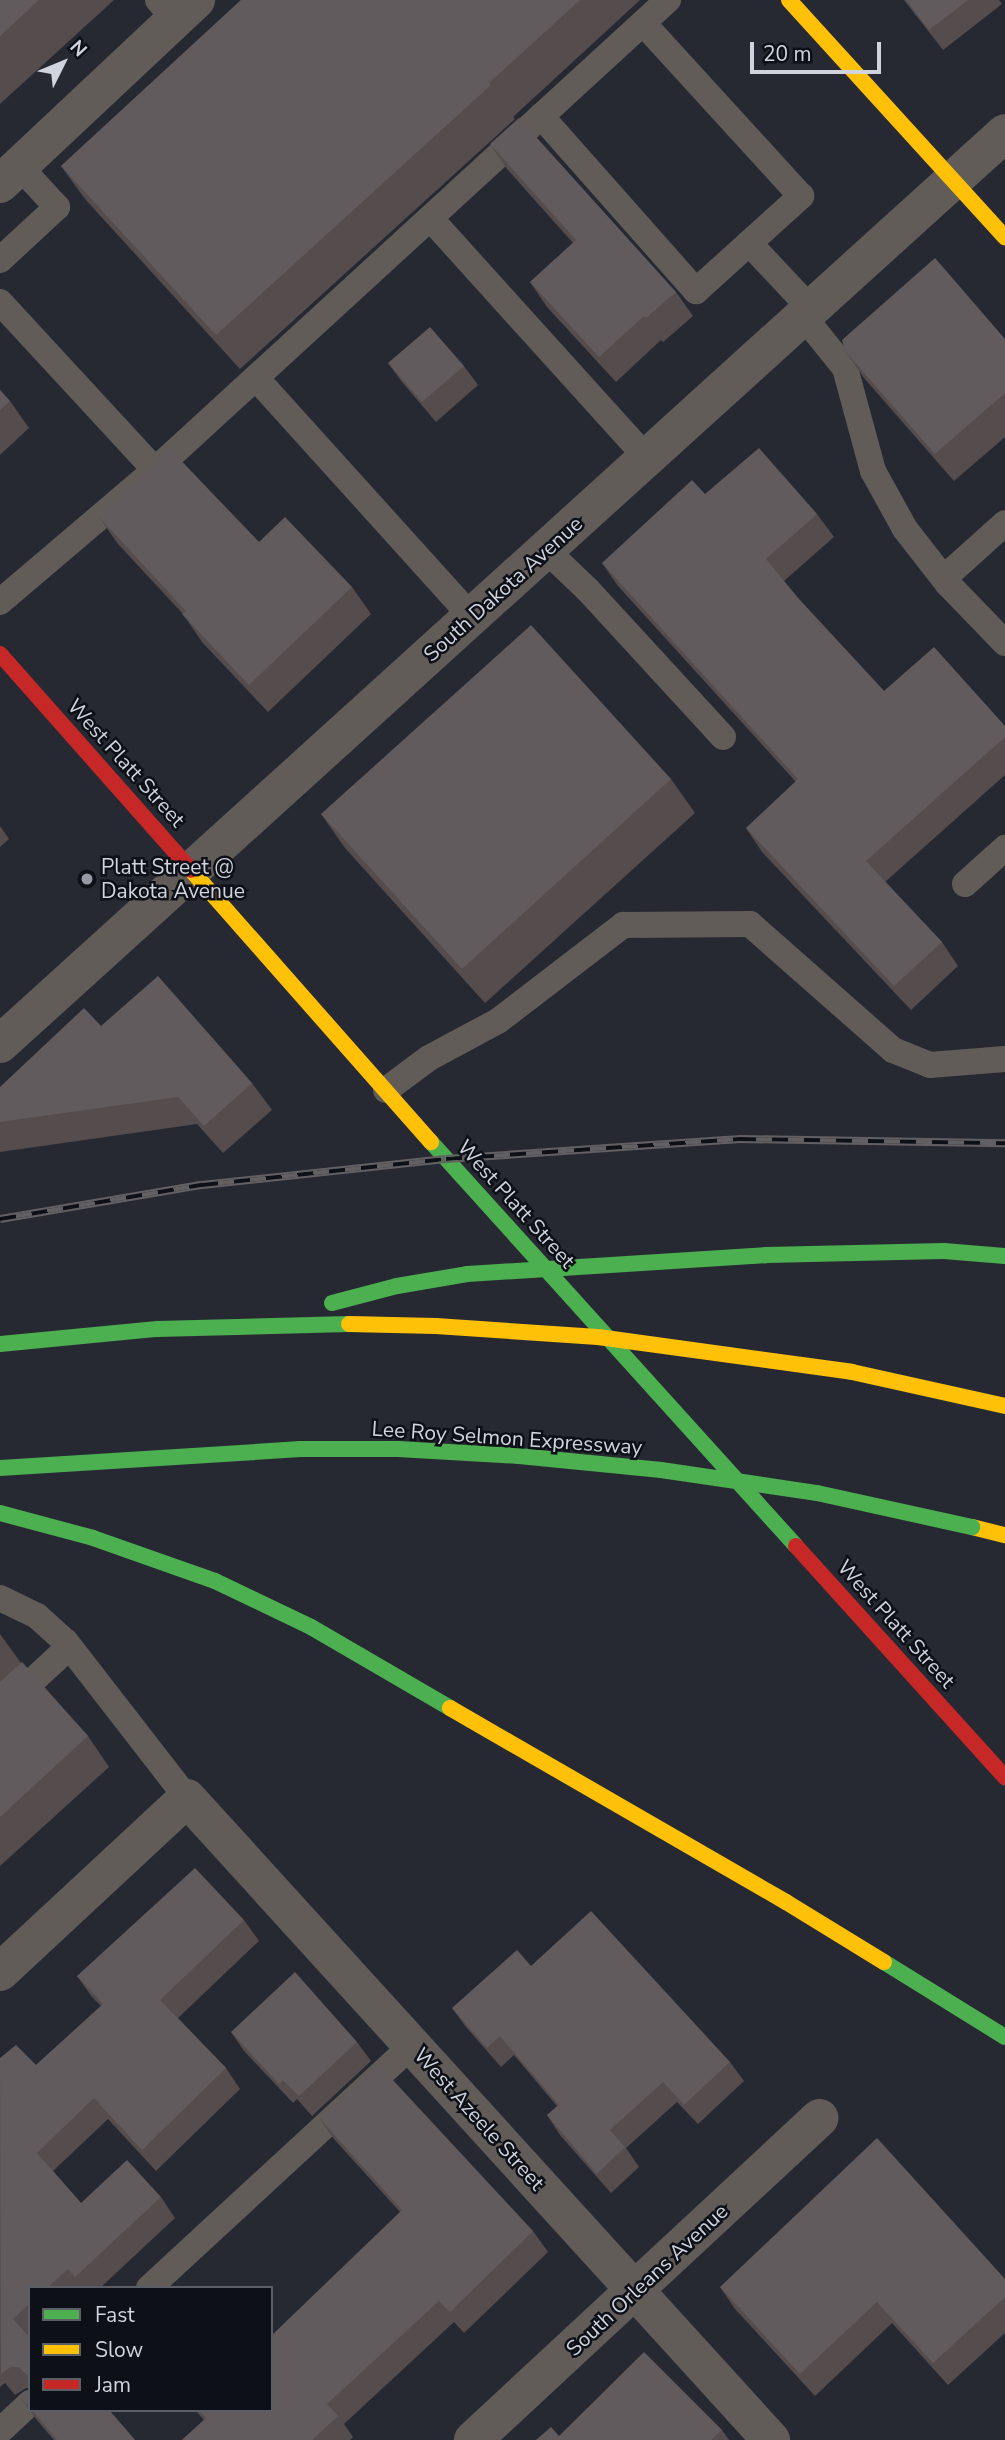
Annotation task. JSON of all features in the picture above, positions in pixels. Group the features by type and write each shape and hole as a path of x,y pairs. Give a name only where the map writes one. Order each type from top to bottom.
{"main road":[{"path":"789,0 1005,237"},
{"name":"West Platt Street","path":"0,654 386,1090 1005,1777"},
{"path":"272,1325 332,1303 397,1286 467,1274 766,1255 944,1251 1005,1256"},
{"path":"0,1343 157,1329 349,1324 586,1336 686,1347 852,1372 1005,1406"},
{"name":"Lee Roy Selmon Expressway","path":"0,1468 203,1452 300,1449 398,1449 519,1456 662,1471 817,1493 1005,1535"},
{"path":"0,1513 164,1562 215,1581 311,1627 786,1902 1005,2037"}],"street":[{"path":"9,175 176,7"},
{"name":"South Dakota Avenue","path":"0,1044 1005,133"},
{"path":"0,1972 187,1798"},
{"name":"West Azeele Street","path":"187,1798 771,2440"},
{"name":"South Orleans Avenue","path":"473,2440 820,2118"}],"lane":[{"path":"0,603 155,470 668,0"},
{"path":"541,116 696,291 801,196 643,23"},
{"path":"0,260 57,207 9,175"},
{"path":"430,218 647,458"},
{"path":"749,243 807,313 845,368 873,471 905,529 944,578 1005,643"},
{"path":"0,302 155,470"},
{"path":"256,377 472,617"},
{"path":"944,578 1005,523"},
{"path":"546,550 587,589 723,737"},
{"path":"965,884 1005,848"},
{"path":"386,1090 429,1058 498,1021 624,925 751,924 893,1051 930,1065 1005,1059"},
{"path":"0,1598 37,1616 69,1647 187,1798"},
{"path":"0,1711 69,1647"},
{"path":"151,2286 412,2045"},
{"path":"0,2431 28,2405"}],"building":[{"path":"0,0 39,0 0,36"},
{"path":"241,0 580,0 489,83 491,85 216,335 61,166"},
{"path":"906,0 968,0 929,30"},
{"path":"519,118 676,292 646,318 644,316 599,357 530,282 576,240 490,144"},
{"path":"935,258 1005,339 1005,393 935,454 845,351 842,340"},
{"path":"430,327 464,366 422,402 388,363"},
{"path":"0,390 10,401 0,410"},
{"path":"759,448 817,514 766,559 798,598 884,691 934,647 1005,726 1005,737 866,861 942,942 894,986 746,828 798,779 602,563 692,480 705,494"},
{"path":"170,449 259,542 285,517 352,587 249,685 182,614 186,611 99,517"},
{"path":"531,625 671,779 462,969 321,814"},
{"path":"158,976 252,1083 204,1126 178,1097 0,1122 0,1087 84,1008 101,1026"},
{"path":"22,1662 88,1736 0,1817 0,1682"},
{"path":"195,1868 244,1920 160,2000 226,2068 142,2150 94,2098 37,2153 81,2203 127,2160 161,2197 75,2277 68,2269 49,2286 28,2286 28,2305 13,2319 28,2336 28,2376 19,2367 11,2367 1,2374 0,2058 16,2045 36,2065 103,2004 77,1976"},
{"path":"591,1911 730,2062 684,2105 663,2082 610,2130 625,2147 597,2174 547,2115 559,2105 500,2036 487,2048 452,2008 517,1950 531,1966"},
{"path":"295,1972 357,2042 299,2096 283,2080 279,2084 231,2032"},
{"path":"378,2064 533,2231 450,2312 439,2301 327,2404 338,2416 312,2440 182,2440 206,2418 201,2412 273,2412 273,2334 402,2210 319,2118"},
{"path":"877,2138 1005,2279 1005,2297 933,2363 877,2302 800,2374 720,2287"},
{"path":"644,2352 722,2430 711,2440 536,2440 551,2427 559,2436"},
{"path":"28,2390 28,2406 21,2398"},
{"path":"34,2412 111,2412 135,2440 57,2440"}],"railway":[{"path":"0,1219 202,1185 446,1159 740,1139 1005,1143"}],"traffic: fast":[{"path":"431,1142 796,1546"},
{"path":"766,1255 944,1251 1005,1256"},
{"path":"332,1303 397,1286 467,1274 766,1255"},
{"path":"0,1344 157,1329 349,1324"},
{"path":"0,1468 300,1449 398,1449 519,1456"},
{"path":"519,1456 661,1470 817,1493 972,1527"},
{"path":"0,1513 93,1538 215,1581 311,1627 450,1708"},
{"path":"884,1962 1005,2037"}],"traffic: slow":[{"path":"789,0 1005,237"},
{"path":"191,870 431,1142"},
{"path":"349,1324 436,1326 598,1337 852,1372"},
{"path":"852,1372 1005,1406"},
{"path":"972,1527 1005,1535"},
{"path":"450,1708 786,1902 884,1962"}],"traffic: jam":[{"path":"0,654 191,870"},
{"path":"796,1546 1005,1777"}],"place":[{"name":"Platt Street @ Dakota Avenue","path":"87,879"}]}
